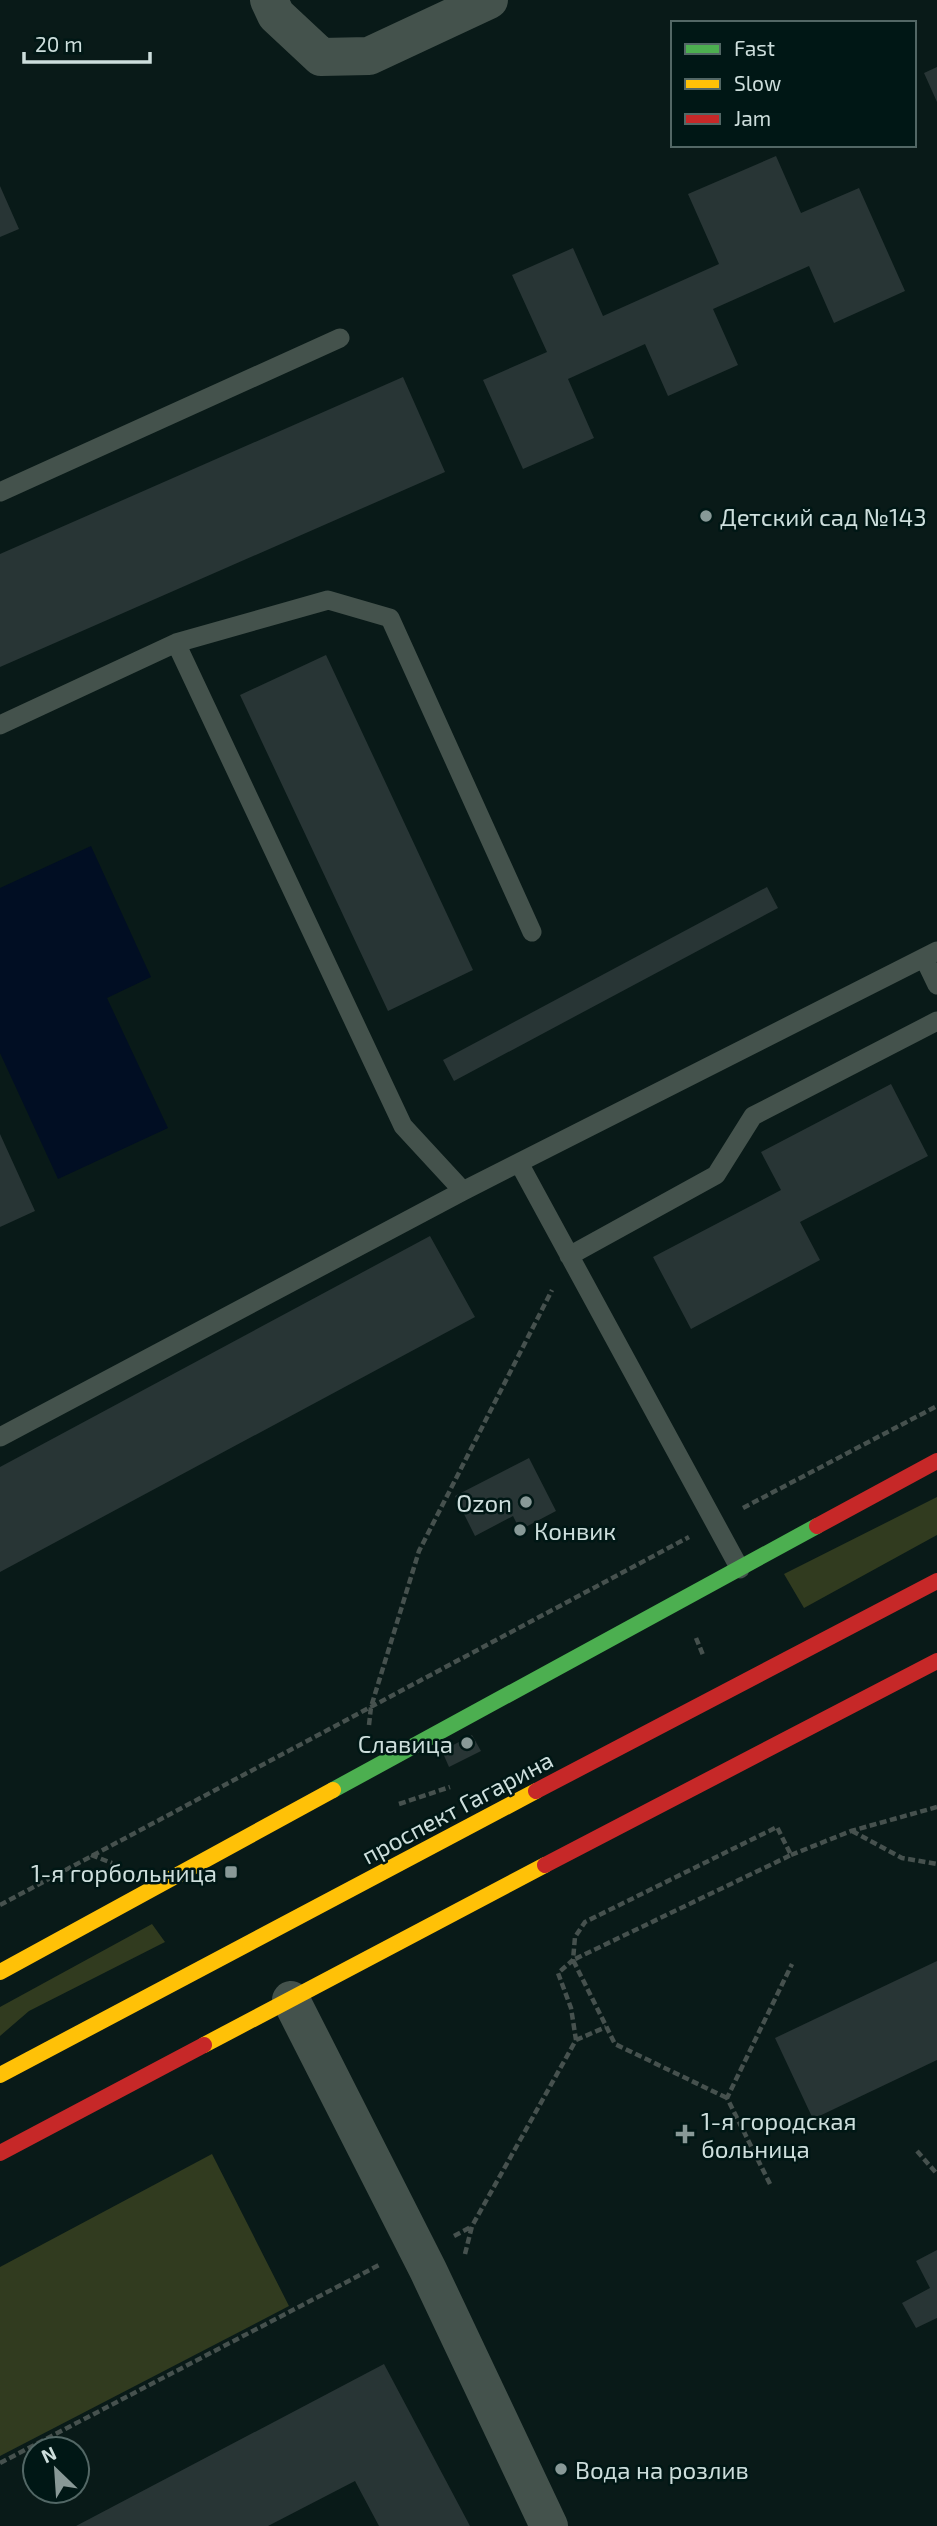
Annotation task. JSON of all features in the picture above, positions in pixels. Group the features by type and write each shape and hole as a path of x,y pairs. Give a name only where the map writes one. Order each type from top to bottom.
{"main road":[{"path":"0,1972 937,1461"},
{"name":"проспект Гагарина","path":"0,2075 806,1647 937,1581"},
{"path":"0,2153 832,1713 937,1661"}],"street":[{"path":"269,0 276,15 321,57 369,56 489,0"},
{"path":"291,2000 416,2246 549,2526"}],"lane":[{"path":"0,492 340,338"},
{"path":"0,725 176,643 328,600 390,618 532,932"},
{"path":"176,643 403,1126 463,1191"},
{"path":"0,1437 463,1191 931,955 937,985"},
{"path":"569,1256 716,1175 753,1116 937,1021"},
{"path":"519,1163 740,1569"}],"path":[{"path":"377,1766 366,1746 371,1707 419,1551 569,1256"},
{"path":"0,1905 937,1406"},
{"path":"576,2040 571,2008 558,1973 573,1960 791,1855 851,1831 937,1807"},
{"path":"769,2184 727,2098 615,2044 573,1960 575,1937 585,1922 758,1835 777,1827 791,1855"},
{"path":"851,1831 902,1858 937,1864"},
{"path":"727,2098 792,1964"},
{"path":"464,2258 472,2227 576,2040 606,2027"},
{"path":"917,2151 937,2174"},
{"path":"0,2463 416,2246"}],"green space":[{"path":"937,1497 937,1535 804,1608 784,1574"},
{"path":"152,1924 165,1942 29,2011 0,2036 0,2007"},
{"path":"212,2154 289,2306 40,2435 21,2435 21,2445 0,2456 0,2267"}],"water":[{"path":"91,846 151,977 107,998 168,1128 58,1179 0,1053 0,888"}],"building":[{"path":"937,67 937,102 924,73"},
{"path":"776,156 801,213 859,188 905,291 834,323 809,266 713,309 738,365 668,396 645,344 568,379 594,438 523,469 483,380 547,352 512,275 573,248 603,316 719,264 688,194"},
{"path":"0,186 19,229 0,237"},
{"path":"403,377 445,472 0,667 0,554"},
{"path":"326,655 473,970 388,1011 240,695"},
{"path":"767,887 778,908 454,1081 443,1060"},
{"path":"891,1084 928,1156 800,1222 820,1260 691,1329 653,1257 781,1190 761,1152"},
{"path":"0,1134 35,1211 0,1227"},
{"path":"430,1236 475,1317 0,1572 0,1467"},
{"path":"529,1458 556,1511 520,1530 513,1516 475,1536 455,1496"},
{"name":"Славица","path":"472,1735 481,1751 449,1767 442,1751"},
{"path":"937,1961 937,2060 813,2119 775,2038"},
{"path":"937,2250 937,2318 916,2328 902,2303 930,2288 916,2261"},
{"path":"384,2364 470,2526 379,2526 355,2481 268,2526 76,2526"}],"traffic: fast":[{"path":"333,1790 817,1526"}],"traffic: slow":[{"path":"0,1972 333,1790"},
{"path":"0,2075 536,1791"},
{"path":"204,2045 545,1865"}],"traffic: jam":[{"path":"817,1526 937,1461"},
{"path":"536,1791 937,1581"},
{"path":"545,1865 937,1661"},
{"path":"0,2153 204,2045"}],"place":[{"name":"Детский сад №143","path":"706,516"},
{"name":"Ozon","path":"526,1502"},
{"name":"Конвик","path":"520,1530"},
{"name":"Славица","path":"467,1743"},
{"name":"1-я горбольница","path":"231,1872"},
{"name":"1-я городская больница","path":"685,2134"},
{"name":"Вода на розлив","path":"561,2469"}]}
